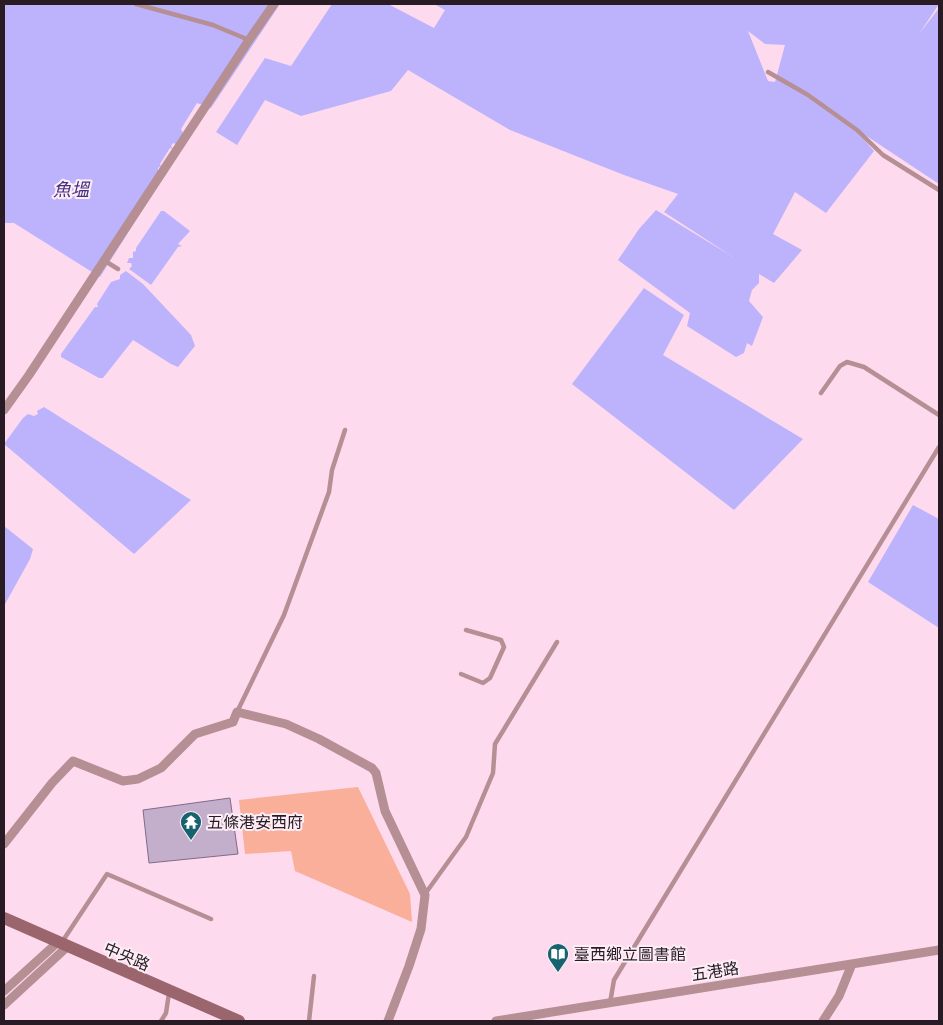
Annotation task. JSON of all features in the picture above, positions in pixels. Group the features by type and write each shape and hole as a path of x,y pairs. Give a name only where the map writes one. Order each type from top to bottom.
{"street":[{"path":"4,410 274,4"},
{"path":"4,844 52,783 73,761 123,781 138,780 162,768 195,734 233,722 237,712 286,724 319,739 372,768 376,773 385,810 425,895 420,929 409,966 388,1021"},
{"name":"中央路","path":"4,918 224,1018 239,1021"},
{"path":"4,991 62,944"},
{"path":"4,1005 62,944"},
{"name":"五港路","path":"496,1021 939,950"},
{"path":"824,1021 839,996 852,964"}],"lane":[{"path":"136,4 213,25 249,40"},
{"path":"768,72 808,95 857,130 884,155 939,190"},
{"path":"104,261 118,269"},
{"path":"821,393 840,366 848,362 864,367 939,415"},
{"path":"237,712 284,615 329,492 332,470 345,430"},
{"path":"610,1004 614,980 939,447"},
{"path":"461,674 483,683 490,678 504,647 501,640 466,630"},
{"path":"425,895 466,837 492,773 495,744 557,642"},
{"path":"62,944 106,874 211,919"},
{"path":"308,1021 314,976"},
{"path":"161,1021 166,1013 170,992"}],"shaded area":[{"path":"358,787 410,894 412,922 295,871 291,851 245,854 239,800"}],"water":[{"name":"魚塭","path":"4,4 280,4 211,108 197,103 181,129 183,133 176,144 173,143 171,146 173,149 170,148 160,164 161,166 158,168 158,170 165,174 100,277 14,223 4,223"},
{"path":"332,4 388,4 434,28 445,10 434,4 939,4 919,34 939,8 939,184 853,127 874,151 826,213 795,192 773,234 802,250 774,283 759,274 759,283 752,290 749,301 763,317 752,346 747,343 744,353 736,357 687,326 690,313 618,260 639,229 656,210 733,257 664,212 678,194 510,130 408,70 391,91 301,116 265,100 237,145 216,132 265,58 291,66","holes":["748,31 765,44 785,45 775,82 768,81"]},
{"path":"161,211 164,211 190,231 178,244 182,246 178,247 151,285 129,269 132,266 131,263 127,263 129,258 133,258 133,252 136,251 136,248"},
{"path":"126,271 143,284 191,335 195,346 178,367 133,340 103,378 99,378 61,357 61,354 95,307 98,307 97,304 111,282 120,279 120,275"},
{"path":"644,288 684,315 663,355 803,439 734,510 572,384"},
{"path":"44,407 191,500 134,554 4,444 23,418 28,414 34,416 38,414 37,411"},
{"path":"913,505 939,519 939,628 868,582"},
{"path":"4,526 33,549 30,559 4,606"}],"building":[{"name":"五條港安西府","path":"230,798 238,854 149,863 143,810"}],"place":[{"name":"五條港安西府","path":"191,841"},
{"name":"臺西鄉立圖書館","path":"558,973"}]}
